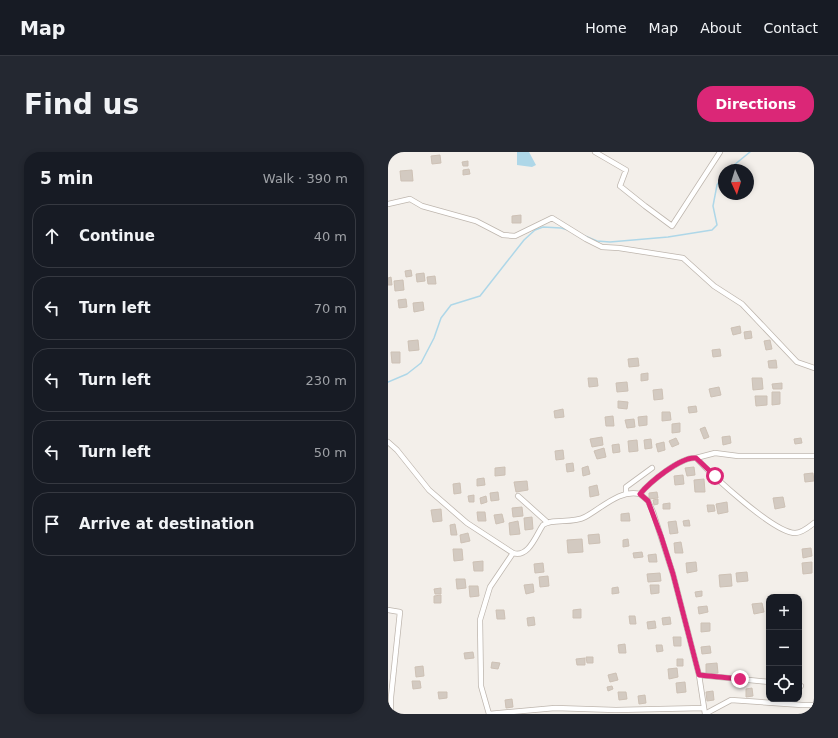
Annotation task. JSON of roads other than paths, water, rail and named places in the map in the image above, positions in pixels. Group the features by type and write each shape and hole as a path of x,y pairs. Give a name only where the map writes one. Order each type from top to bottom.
{"street":[{"path":"595,152 626,170 620,186 672,226 720,152"},
{"path":"388,204 410,199 422,206 476,221 503,234 515,236 552,218 582,237 602,247 619,248 683,258 714,286 742,304 797,362 814,368"},
{"path":"388,442 397,450 428,490 467,523 513,553 521,554 528,550 543,525 547,522 571,522 584,518 599,508 626,494 633,492 640,494 648,501 673,574 699,675 705,714 731,700 814,705"},
{"path":"640,494 646,486 678,464 688,459 715,453 738,456 814,456"},
{"path":"696,458 748,507 788,532 797,533 806,530 814,523"},
{"path":"626,494 626,487 652,468"},
{"path":"518,496 547,522"},
{"path":"513,553 490,587 480,620 481,686 489,714 555,708 616,710 704,708"},
{"path":"388,610 400,612 391,697 391,714"},
{"path":"699,675 766,682"}],"water":[{"path":"517,152 529,152 536,165 532,167 517,165"}],"waterway":[{"path":"735,164 750,152"},
{"path":"585,236 597,241 610,242 668,237 712,230 717,225 713,206 718,183"},
{"path":"388,382 407,374 421,363 434,338 441,318 451,305 480,296 524,240 535,230 543,227 568,230"}]}
